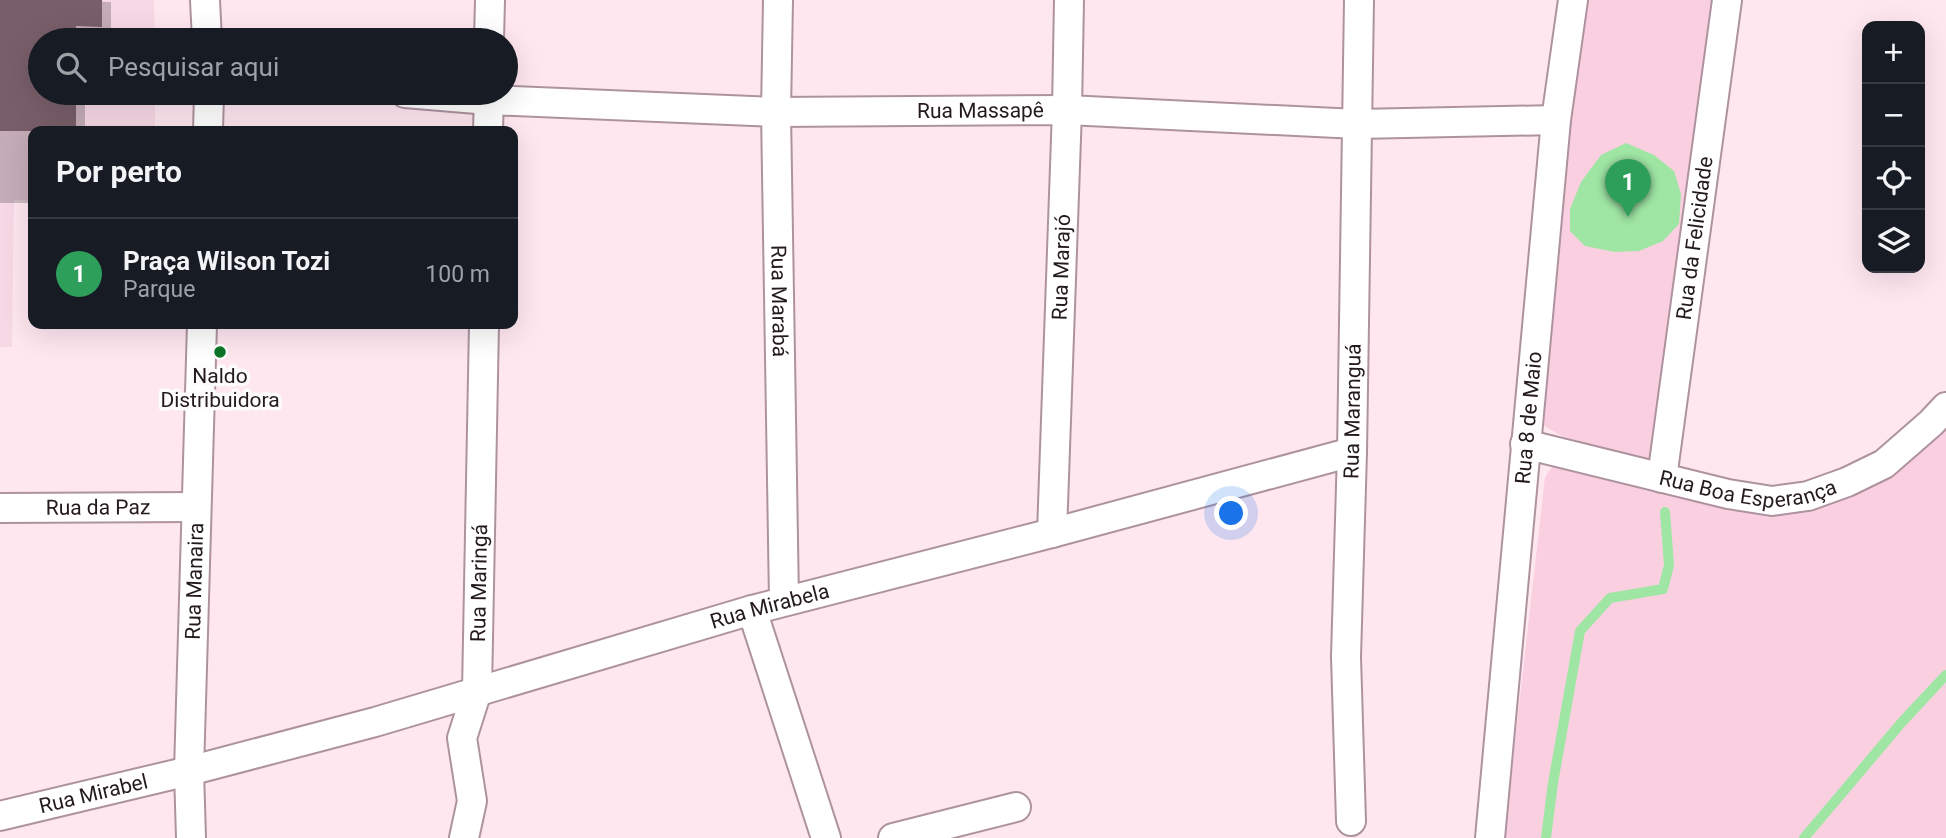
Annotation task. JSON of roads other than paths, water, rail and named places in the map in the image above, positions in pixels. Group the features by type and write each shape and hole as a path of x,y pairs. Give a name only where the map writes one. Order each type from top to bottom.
{"street":[{"path":"205,0 206,28"},
{"path":"489,28 490,0"},
{"name":"Rua Marabá","path":"778,0 776,112 784,601"},
{"name":"Rua Maranguá","path":"1351,821 1346,657 1359,0"},
{"name":"Rua 8 de Maio","path":"1490,838 1556,120 1573,0"},
{"name":"Rua da Felicidade","path":"1662,478 1727,0"},
{"name":"Rua Marajó","path":"1052,533 1067,110 1067,1"},
{"name":"Rua Massapê","path":"518,98 776,112 1067,110 1357,124 1556,120"},
{"path":"208,126 209,105"},
{"path":"488,126 489,105"},
{"name":"Rua Manaira","path":"191,838 189,771 202,329"},
{"name":"Rua Maringá","path":"464,838 472,801 463,738 477,691 484,329"},
{"name":"Rua Boa Esperança","path":"1525,444 1728,494 1772,501 1808,496 1847,482 1884,464 1946,407"},
{"name":"Rua Mirabela","path":"189,771 375,722 784,601 1052,533 1352,452"},
{"name":"Rua da Paz","path":"0,508 197,507"},
{"path":"752,610 826,838"},
{"name":"Rua Mirabel","path":"6,812 189,771"},
{"path":"893,838 1016,807"}],"waterway":[{"path":"1546,838 1580,631 1610,598 1663,589 1669,565 1665,512"},
{"path":"1804,838 1902,722 1946,675"}],"place":[{"name":"Praça Wilson Tozi","path":"1628,217"},
{"name":"Naldo Distribuidora","path":"220,352"}]}
